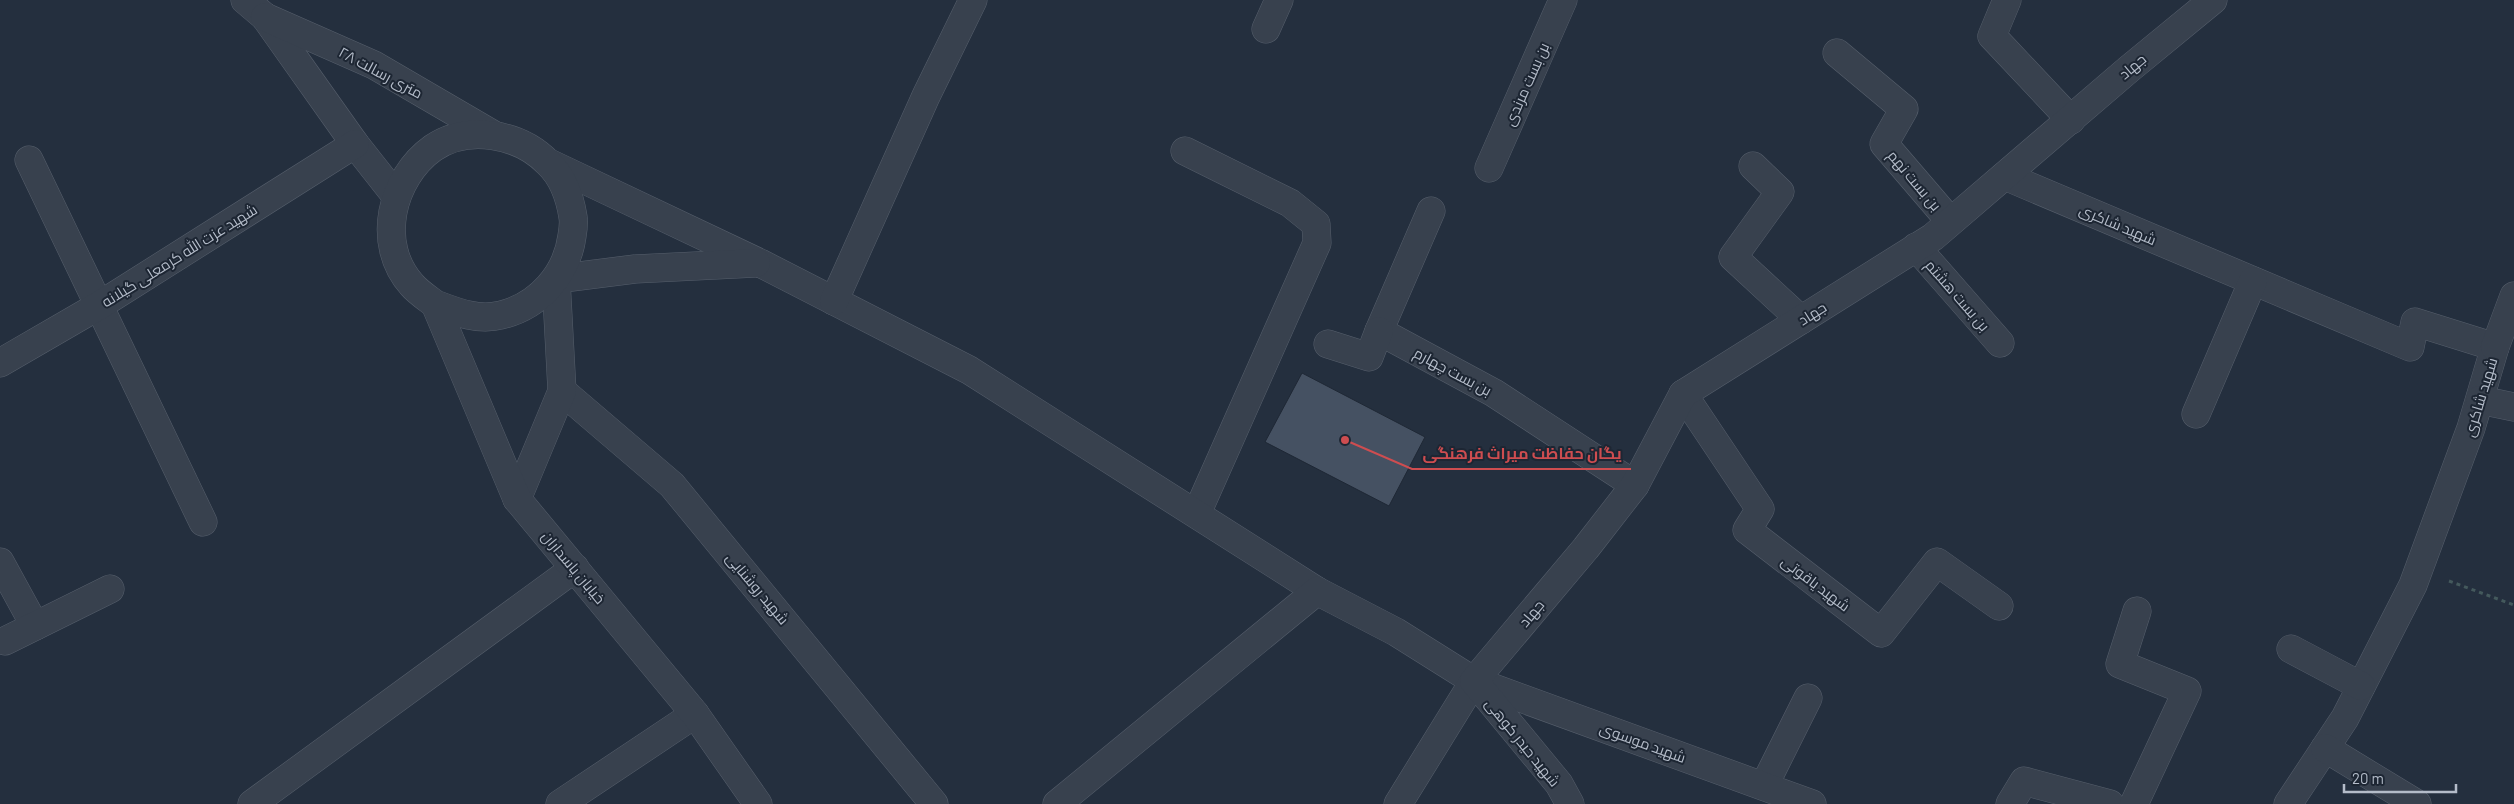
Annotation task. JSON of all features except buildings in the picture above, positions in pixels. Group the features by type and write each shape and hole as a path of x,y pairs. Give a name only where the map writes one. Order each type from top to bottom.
{"street":[{"path":"834,301 926,96 973,0"},
{"path":"1266,30 1279,0"},
{"name":"بن بست مرندی","path":"1489,168 1563,0"},
{"path":"2006,0 1992,36 2071,120"},
{"name":"جهاد","path":"1398,804 1474,681 1586,548 1636,485 1683,394 1916,247 2005,176 2129,68 2213,0"},
{"name":"۲۸ متری رسالت","path":"255,8 374,65 494,135"},
{"name":"۲۸ متری رسالت","path":"255,8 396,196"},
{"name":"بن بست نهم","path":"1837,53 1904,109 1884,144 1950,221"},
{"path":"549,163 566,189 574,219 570,250 556,279 532,302 500,315 467,316 435,304 411,284 396,257 390,226 396,196 411,169 434,148 463,136 494,135 524,144 549,163 760,263 969,370 1197,513 1317,591 1396,632 1474,681"},
{"name":"شهید عزت الله کرمعلی گیلانه","path":"0,363 100,305 356,144"},
{"path":"1185,151 1290,203 1316,224 1317,243 1197,513"},
{"path":"29,160 204,522"},
{"path":"1753,166 1780,192 1733,257 1801,320"},
{"name":"شهید شاکری","path":"2005,176 2410,347 2415,322 2495,347 2480,400 2413,585 2344,718 2288,804"},
{"path":"1328,344 1369,357 1431,211"},
{"name":"بن بست هشتم","path":"1916,247 2000,343"},
{"path":"556,279 635,269 760,263"},
{"path":"517,499 562,391 556,279"},
{"path":"2196,414 2253,281"},
{"path":"2495,347 2514,296"},
{"name":"خیابان پاسداران","path":"435,304 517,499 695,714 758,804"},
{"name":"بن بست چهارم","path":"1379,331 1494,393 1636,485"},
{"name":"شهید روشنایی","path":"562,391 672,485 934,804"},
{"name":"شهید یاقوتی","path":"1683,394 1760,509 1747,530 1881,633 1937,562 1999,606"},
{"path":"2480,400 2514,407"},
{"path":"0,562 35,626"},
{"path":"252,804 575,568"},
{"path":"5,641 110,589"},
{"path":"1057,804 1317,591"},
{"path":"2134,804 2187,691 2120,664 2137,610"},
{"path":"2291,649 2361,686"},
{"name":"شهید موسوی","path":"1474,681 1812,804"},
{"name":"شهید حیدر کوهی","path":"1474,681 1559,784 1570,804"},
{"path":"1764,786 1808,698"},
{"path":"560,804 695,714"},
{"path":"2325,748 2417,804"},
{"path":"2010,804 2024,781 2110,804"}],"path":[{"path":"2418,570 2514,605"}],"place":[{"name":"یگان حفاظت میراث فرهنگی","path":"1345,440"}]}
